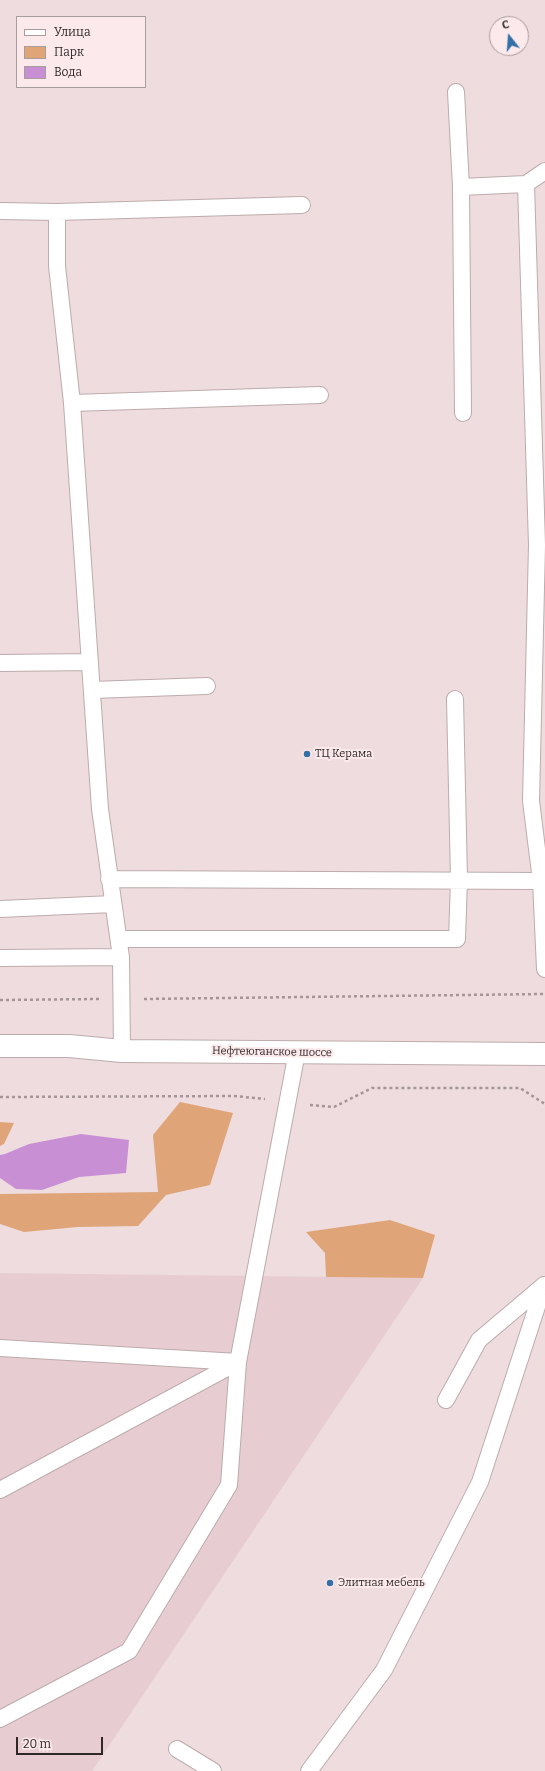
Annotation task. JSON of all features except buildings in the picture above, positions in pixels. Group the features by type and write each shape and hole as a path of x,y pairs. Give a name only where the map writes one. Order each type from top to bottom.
{"main road":[{"name":"Нефтеюганское шоссе","path":"0,1046 69,1046 122,1051 545,1054"}],"lane":[{"path":"456,92 461,187 463,413"},
{"path":"461,187 526,184 545,171"},
{"path":"526,184 537,545 531,801 541,881 545,969"},
{"path":"0,211 57,212 302,205"},
{"path":"57,212 57,266 72,403 100,809 121,957 122,1051"},
{"path":"72,403 320,395"},
{"path":"0,663 90,662"},
{"path":"92,690 207,686"},
{"path":"119,939 457,939 459,879 455,699"},
{"path":"109,879 459,879 541,881"},
{"path":"0,908 113,904"},
{"path":"0,958 121,957"},
{"path":"0,1719 130,1651 229,1485 238,1362 297,1052"},
{"path":"446,1400 478,1340 544,1284"},
{"path":"309,1771 384,1670 480,1482 544,1284"},
{"path":"0,1348 238,1362"},
{"path":"0,1490 238,1362"},
{"path":"177,1749 213,1771"}],"path":[{"path":"0,1000 545,994"}],"shaded area":[{"path":"0,1273 423,1278 92,1771 0,1771"}],"green space":[{"path":"180,1102 233,1113 210,1185 166,1195 138,1226 78,1227 24,1232 0,1224 0,1194 158,1192 153,1135"},
{"path":"0,1122 14,1123 4,1144 0,1146"},
{"path":"390,1220 435,1235 423,1278 326,1277 325,1253 306,1232"}],"water":[{"path":"81,1134 129,1140 126,1173 79,1177 42,1190 16,1189 0,1178 0,1155 29,1144"}],"place":[{"name":"ТЦ Керама","path":"307,754"},
{"name":"Элитная мебель","path":"330,1583"}]}
